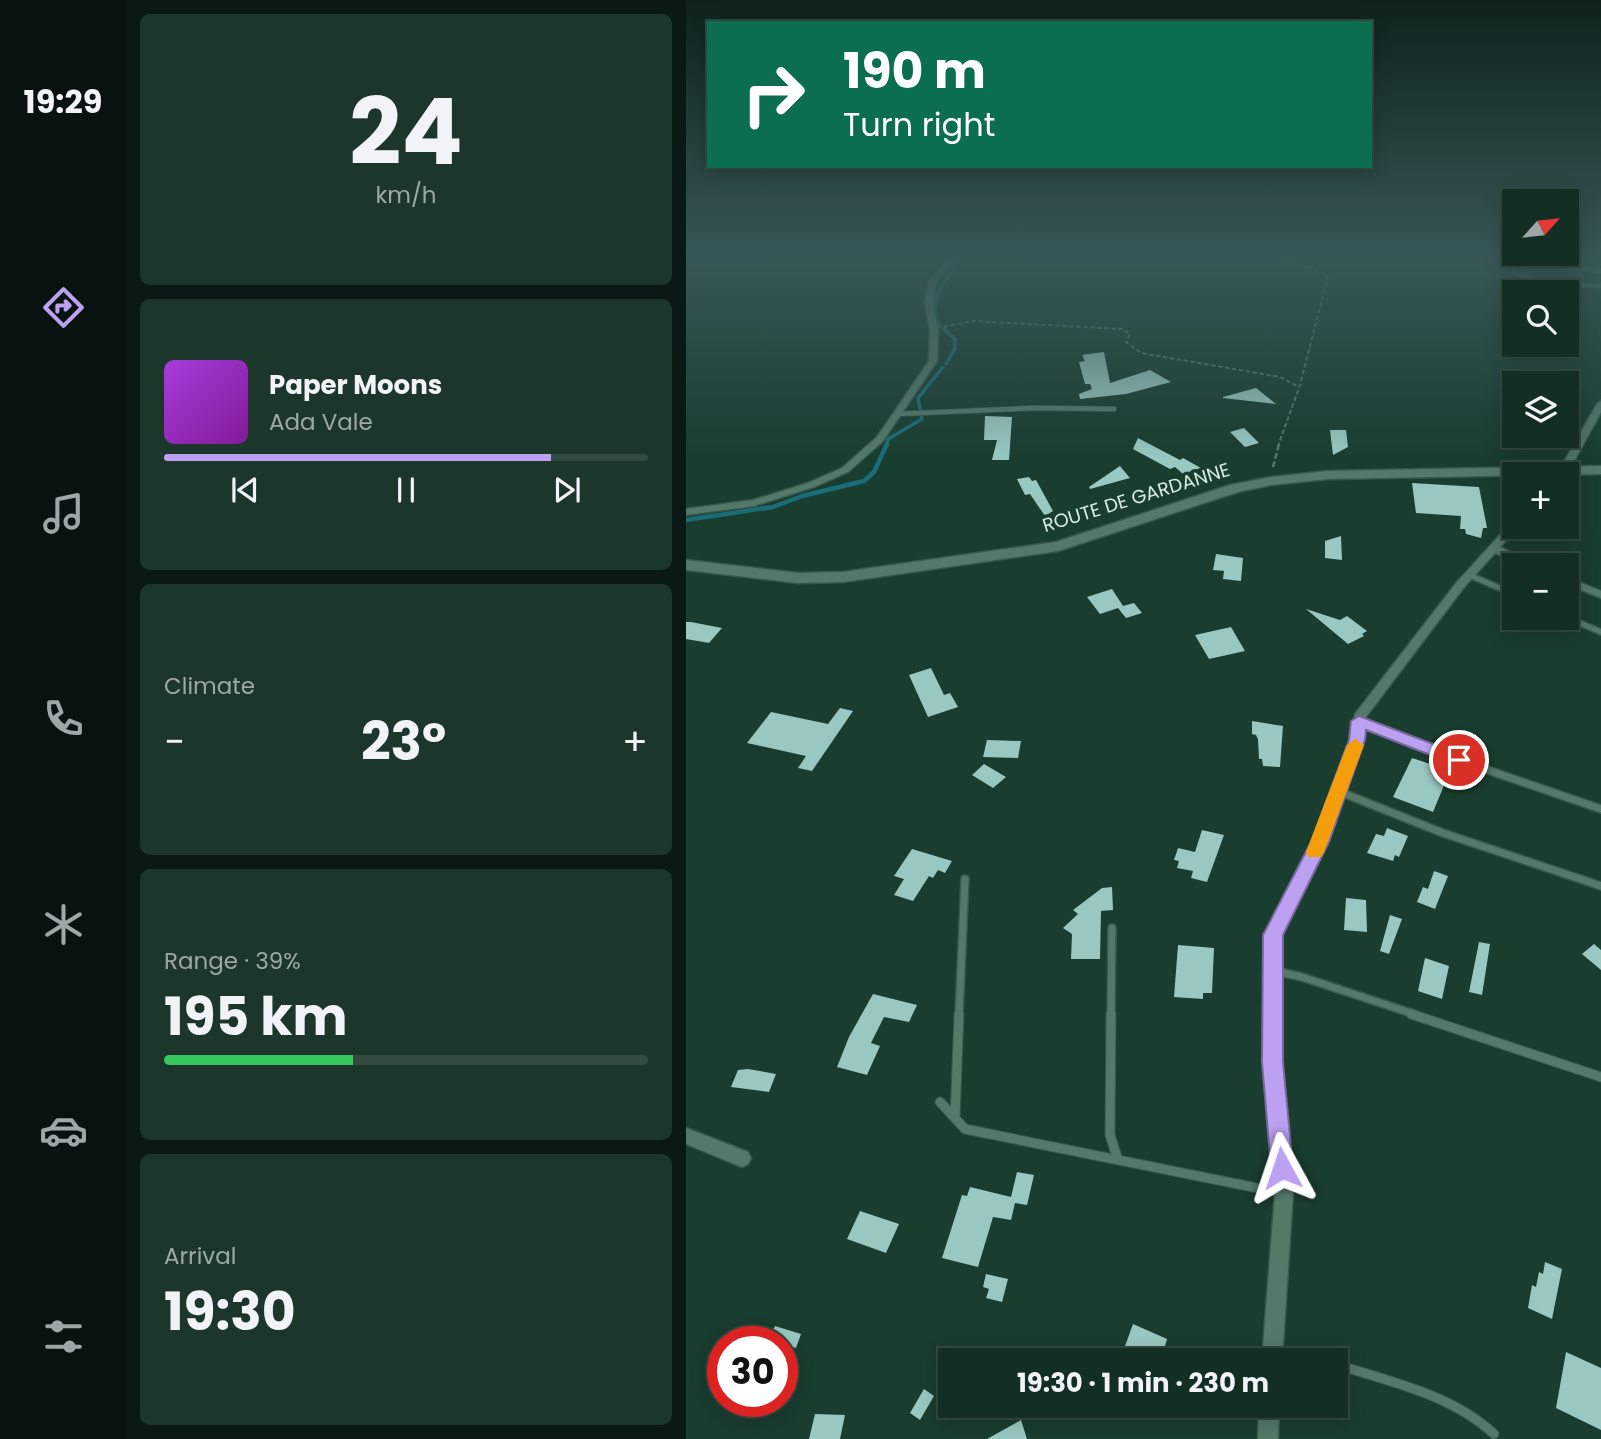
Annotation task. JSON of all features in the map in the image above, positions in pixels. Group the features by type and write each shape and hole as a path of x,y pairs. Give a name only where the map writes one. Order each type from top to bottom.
{"street":[{"path":"686,512 754,503 811,485 845,470 880,439 933,361 933,325"},
{"path":"1569,462 1601,404"},
{"name":"ROUTE DE GARDANNE","path":"1579,472 1601,470"},
{"name":"ROUTE DE GARDANNE","path":"686,565 798,578 843,577 1058,546 1235,488 1270,481 1328,475 1502,474"},
{"path":"1273,1348 1284,1193 1273,1062 1273,935 1320,842 1357,740 1359,717 1469,575 1502,539"},
{"path":"1493,548 1505,553"},
{"path":"1579,586 1601,595"},
{"path":"686,1136 742,1158"},
{"path":"1268,1439 1269,1418"}],"lane":[{"path":"897,414 1035,408 1114,408"},
{"path":"1469,575 1502,589"},
{"path":"1579,623 1601,632"},
{"path":"1359,721 1412,744 1601,809"},
{"path":"1338,791 1443,833 1601,886"},
{"path":"955,1119 965,879"},
{"path":"1112,928 1110,1135 1118,1160"},
{"path":"1273,971 1302,977 1485,1036 1601,1077"},
{"path":"940,1102 965,1129 1284,1193"},
{"path":"1348,1368 1458,1406 1482,1420 1494,1434"}],"path":[{"path":"934,331 956,325"},
{"path":"1050,325 1122,329 1130,334 1126,342 1128,346 1141,353 1280,377 1300,387"},
{"path":"1270,481 1279,443 1300,387 1316,325"}],"building":[{"path":"1104,352 1110,383 1150,370 1171,382 1126,394 1080,399 1079,394 1092,389 1090,384 1085,384 1079,362 1085,361 1082,355"},
{"path":"1256,388 1276,404 1223,398 1223,397"},
{"path":"985,416 1012,417 1009,460 992,460 997,440 984,440"},
{"path":"1244,428 1259,443 1245,447 1230,432"},
{"path":"1330,430 1346,430 1348,447 1333,455"},
{"path":"1138,438 1201,468 1183,474 1175,467 1170,469 1133,449"},
{"path":"1120,466 1130,478 1090,489 1089,487"},
{"path":"1029,477 1032,481 1036,480 1053,511 1045,516 1030,494 1025,495 1017,479"},
{"path":"1412,483 1479,487 1487,528 1483,528 1481,538 1466,534 1465,529 1460,529 1461,516 1416,513"},
{"path":"1341,536 1342,560 1325,558 1325,541"},
{"path":"1216,554 1243,558 1241,581 1223,579 1224,571 1213,570"},
{"path":"1112,589 1123,606 1134,603 1142,613 1126,618 1118,608 1100,614 1087,597"},
{"path":"1306,609 1340,620 1347,616 1367,631 1362,634 1364,636 1348,644"},
{"path":"686,622 722,628 709,643 686,639"},
{"path":"1231,627 1245,651 1209,659 1195,635"},
{"path":"931,668 944,695 950,693 958,707 928,717 909,675"},
{"path":"840,708 853,711 812,771 798,768 806,756 747,743 771,712 828,724"},
{"path":"1252,721 1283,726 1280,767 1263,766 1262,759 1259,759 1258,739 1252,734"},
{"path":"987,740 1021,741 1018,758 983,757"},
{"path":"1412,758 1461,774 1455,786 1445,783 1433,812 1393,797"},
{"path":"984,764 1006,777 993,788 972,775"},
{"path":"1387,828 1408,836 1399,857 1395,855 1393,861 1367,853 1376,834 1384,836"},
{"path":"1202,830 1224,835 1207,882 1191,878 1193,871 1177,868 1179,861 1174,860 1178,848 1195,852"},
{"path":"912,849 952,861 945,873 938,870 933,878 929,876 913,901 894,895 904,879 894,876"},
{"path":"1434,871 1448,876 1435,909 1417,902 1423,887 1428,889"},
{"path":"1112,887 1113,910 1101,911 1100,959 1071,959 1072,934 1063,928 1078,914 1073,910 1102,888"},
{"path":"1346,898 1366,900 1367,932 1344,930"},
{"path":"1390,915 1402,919 1389,954 1380,951"},
{"path":"1479,942 1490,944 1482,995 1469,992"},
{"path":"1594,944 1601,950 1601,970 1582,954"},
{"path":"1178,945 1214,948 1212,993 1203,993 1203,999 1174,997"},
{"path":"1425,958 1449,966 1442,999 1418,991"},
{"path":"873,994 917,1005 909,1022 884,1017 871,1043 880,1046 867,1075 837,1067 849,1037"},
{"path":"738,1070 776,1074 769,1092 731,1087"},
{"path":"1017,1172 1034,1175 1027,1205 1015,1203 1011,1220 993,1217 978,1267 942,1258 962,1195 967,1196 970,1187 1011,1197"},
{"path":"860,1211 899,1224 886,1253 847,1239"},
{"path":"1545,1262 1562,1269 1552,1319 1528,1308 1532,1285 1536,1287 1539,1272 1543,1274"},
{"path":"986,1274 1008,1279 1002,1302 986,1298 989,1289 983,1287"},
{"path":"1133,1324 1167,1339 1164,1348 1124,1348"},
{"path":"1566,1352 1601,1368 1601,1430 1556,1408"},
{"path":"924,1389 934,1396 920,1420 910,1413"},
{"path":"815,1414 845,1415 840,1439 809,1439"},
{"path":"1021,1420 1027,1439 987,1439"}],"waterway":[{"path":"944,329 955,339 955,348 946,364"},
{"path":"887,446 888,439 922,419 918,398 943,367"},
{"path":"686,520 773,507 802,496 864,481 874,472 887,444"}],"slow traffic":[{"path":"1315,852 1355,745"}],"route":[{"path":"1282,1168 1273,1062 1273,935 1320,842 1357,740 1359,721 1412,744 1459,760"}]}
